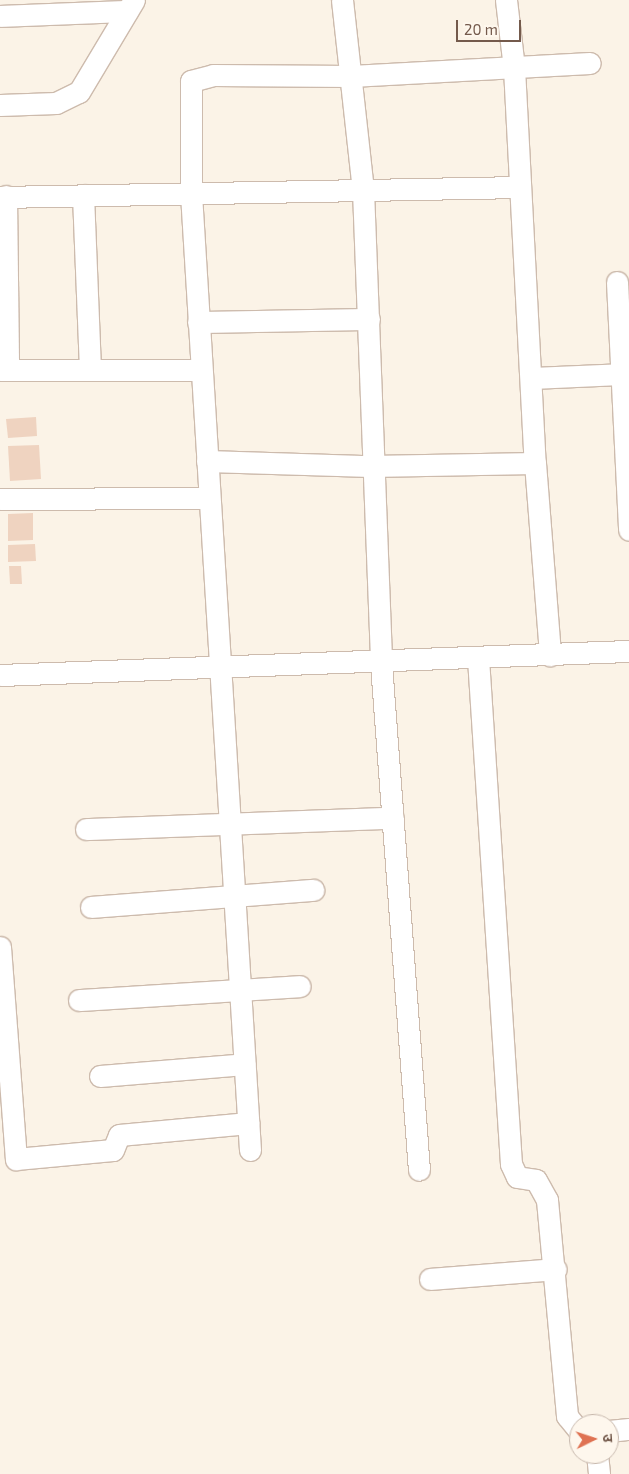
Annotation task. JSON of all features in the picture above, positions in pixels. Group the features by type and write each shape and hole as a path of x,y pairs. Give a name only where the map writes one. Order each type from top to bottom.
{"street":[{"path":"342,0 363,190 368,319 370,466 381,664 419,1170"},
{"path":"506,0 514,68 534,464 550,654"},
{"path":"0,16 130,5"},
{"path":"0,105 56,103 79,92 130,5"},
{"path":"250,1150 198,322 191,193 191,81 213,75 351,76 590,63"},
{"path":"201,370 4,370 3,196 520,188"},
{"path":"83,195 90,369"},
{"path":"617,282 629,530"},
{"path":"198,322 368,319"},
{"path":"531,378 620,374"},
{"path":"207,461 370,466 534,464"},
{"path":"0,499 209,498"},
{"path":"0,674 220,664 381,664 629,651"},
{"path":"478,658 511,1164 517,1177 536,1180 543,1188 556,1269 567,1416 569,1418"},
{"path":"86,829 230,822 393,818"},
{"path":"91,907 313,890"},
{"path":"0,947 16,1158 114,1150 119,1135 248,1123"},
{"path":"79,1000 300,986"},
{"path":"100,1076 245,1064"},
{"path":"430,1279 556,1269"}],"building":[{"path":"36,417 37,436 8,438 6,419"},
{"path":"39,445 41,479 10,481 8,446"},
{"path":"33,513 33,540 8,541 8,514"},
{"path":"35,544 36,561 8,562 8,545"},
{"path":"9,566 21,566 22,584 10,584"}]}
